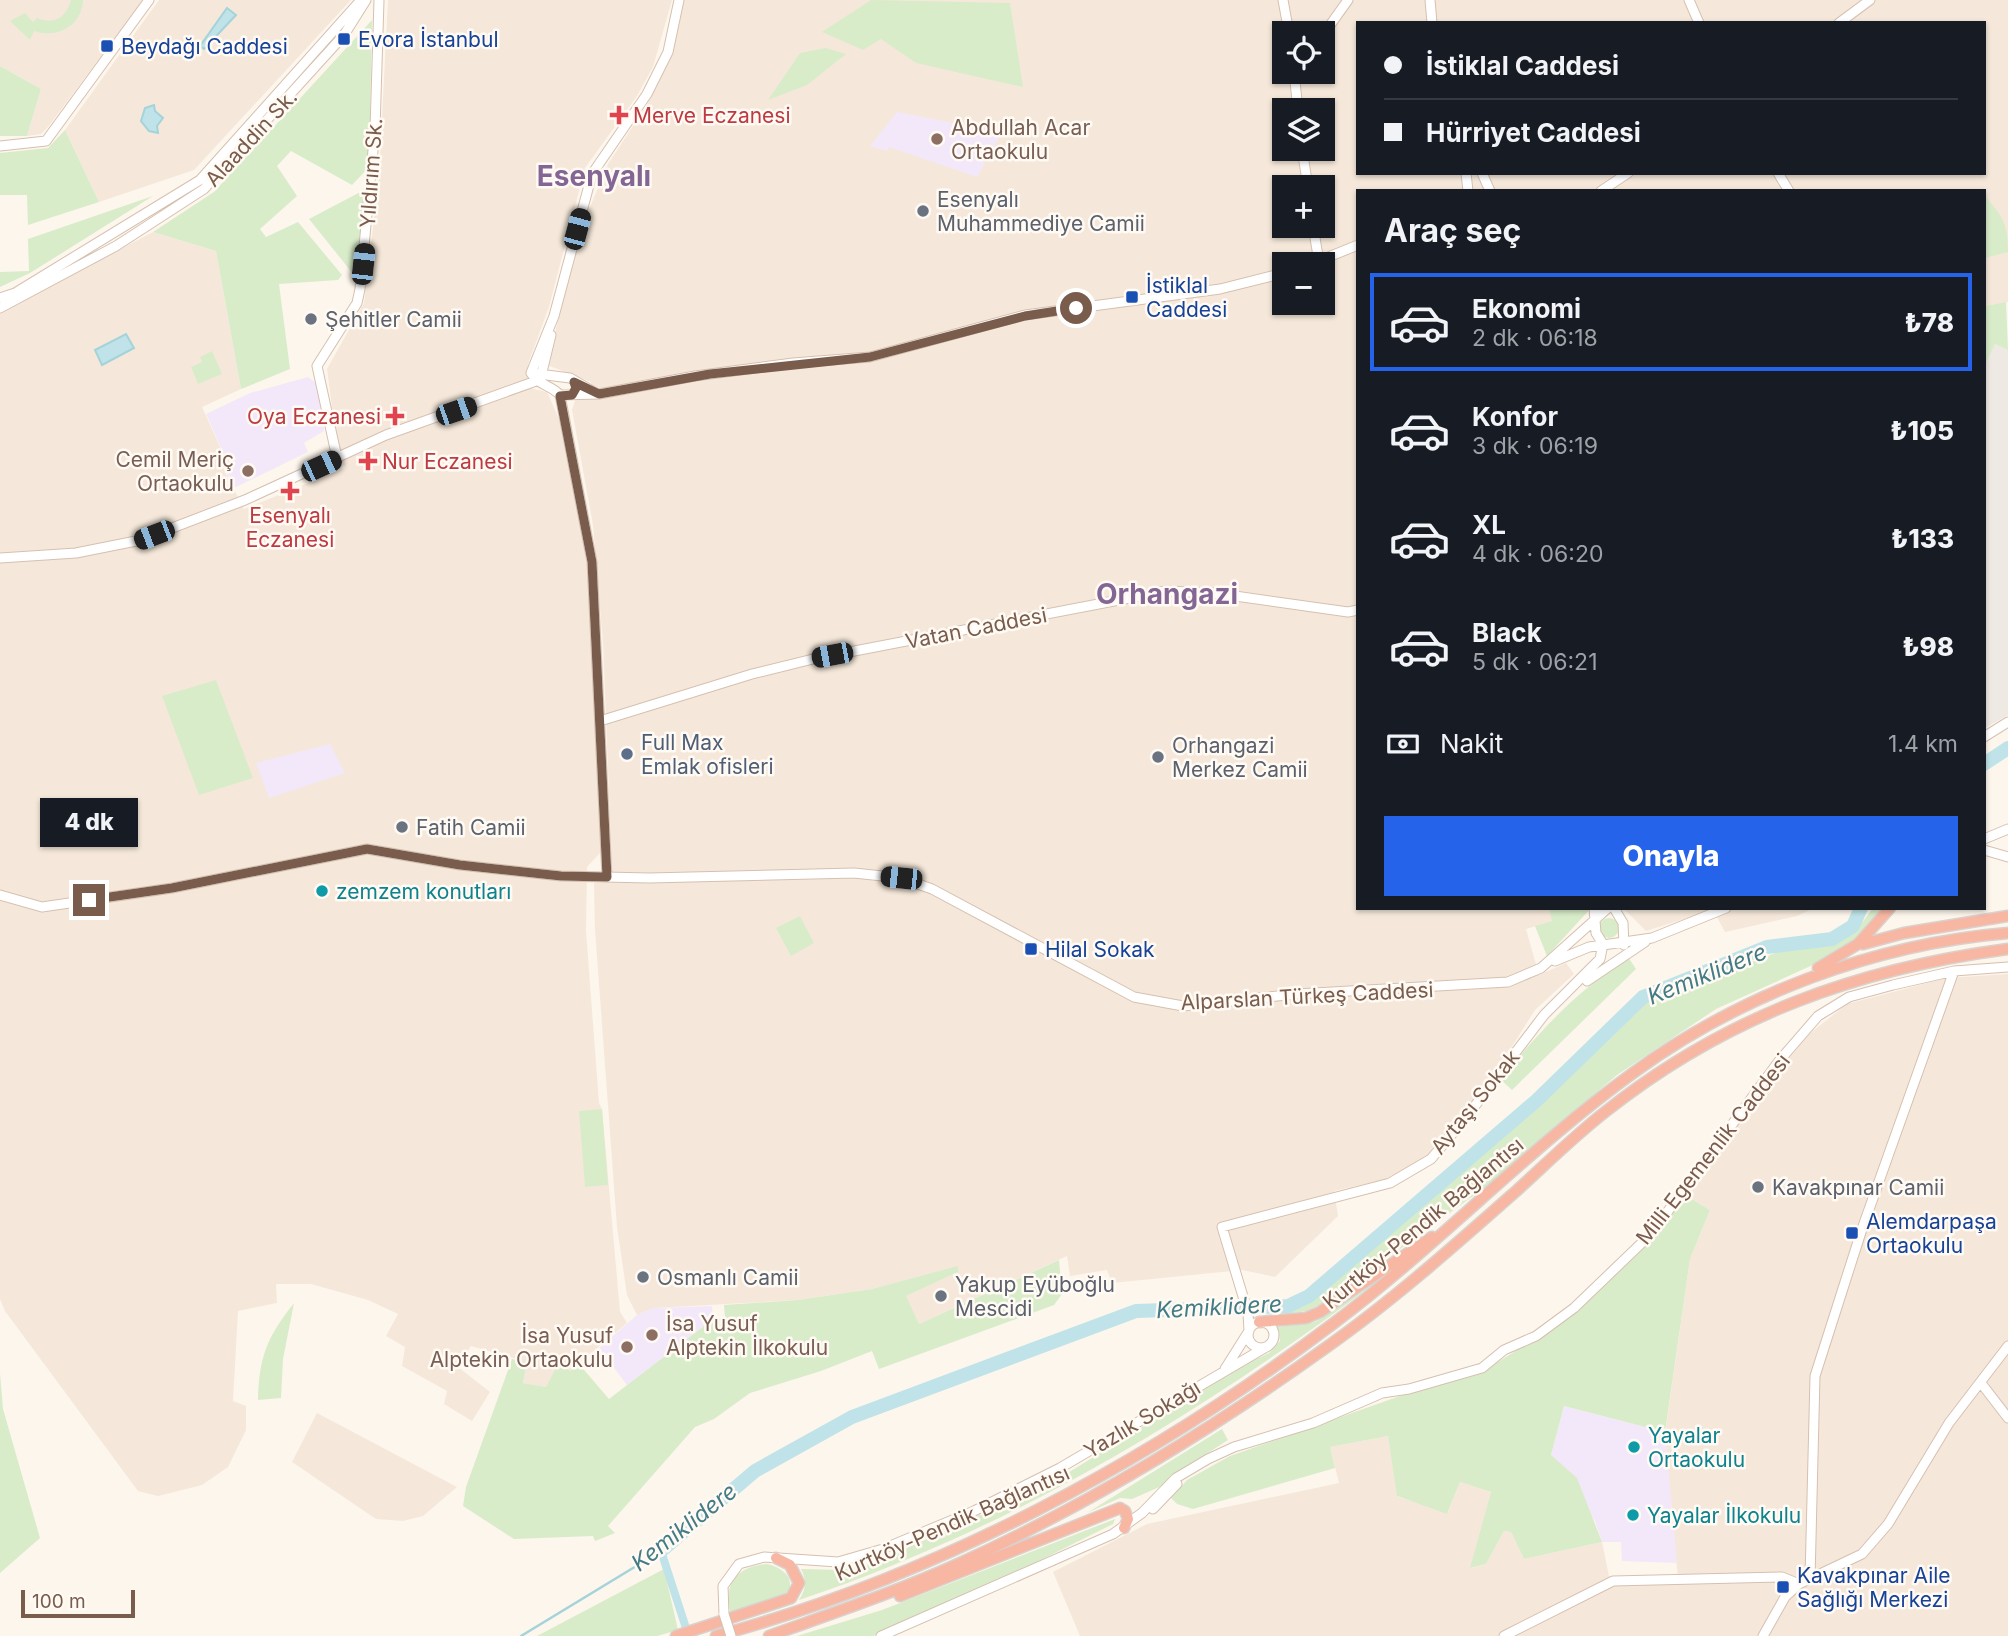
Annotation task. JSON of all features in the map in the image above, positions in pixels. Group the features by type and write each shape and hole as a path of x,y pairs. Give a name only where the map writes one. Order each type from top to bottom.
{"highway":[{"path":"1712,1025 1766,990 1828,964 1850,950 1871,933 1888,910"},
{"path":"1850,950 1904,933 2008,916"},
{"name":"Kurtköy-Pendik Bağlantısı","path":"716,1636 818,1603 906,1569 1012,1521 1122,1464 1214,1407 1301,1347 1458,1222 1590,1106 1653,1059 1712,1025 1790,988 1863,960 1932,944 2008,933"},
{"name":"Kurtköy-Pendik Bağlantısı","path":"769,1636 907,1586 1018,1536 1130,1476 1233,1413 1329,1346 1408,1284 1606,1111 1712,1040 1825,989 1950,957 2008,949"},
{"path":"1259,1322 1306,1318 1320,1312 1416,1246 1458,1222"},
{"path":"809,1622 877,1604 929,1586 1120,1508 1125,1511 1128,1519 1124,1528"},
{"path":"676,1636 791,1598 799,1583 796,1574 776,1558"}],"street":[{"path":"0,146 46,141 149,0"},
{"name":"Alaaddin Sk.","path":"0,298 15,293 111,237 200,180 361,0"},
{"name":"Alaaddin Sk.","path":"0,308 117,246 204,189 344,35 366,0"},
{"name":"Yıldırım Sk.","path":"337,458 317,366 357,303 360,289 375,129 379,0"},
{"path":"542,372 592,174 647,94 668,52 679,0"},
{"path":"1283,0 1287,21"},
{"path":"1333,21 1348,0"},
{"path":"1430,0 1432,21"},
{"path":"1689,0 1698,21"},
{"path":"1842,21 1870,0"},
{"path":"1604,189 1625,175"},
{"path":"1335,255 1356,246"},
{"path":"533,377 564,394 599,394 723,372 870,357 1025,316 1220,289 1272,276"},
{"path":"533,377 554,316"},
{"path":"0,558 76,553 141,540 245,500 386,435 503,392 542,372 564,377 599,394"},
{"path":"564,377 558,380 564,394 567,429 592,562 607,877"},
{"path":"564,394 576,388 574,382"},
{"name":"Vatan Caddesi","path":"600,721 752,674 813,659 1166,591 1214,593 1348,612 1356,610"},
{"path":"1986,736 2008,722"},
{"path":"1986,838 2008,830"},
{"name":"Alparslan Türkeş Caddesi","path":"0,895 42,907 172,888 367,849 460,865 561,876 854,873 901,878 932,890 1134,997 1182,1006 1297,994 1508,982 1541,968 1594,913"},
{"path":"1986,851 2008,857"},
{"path":"1615,910 1623,923 1624,942 1616,961"},
{"path":"1554,1004 1652,938 1721,910"},
{"path":"1554,1004 1594,968 1602,955 1594,913"},
{"path":"1541,968 1580,950 1602,944 1652,938"},
{"name":"Milli Egemenlik Caddesi","path":"881,1636 1106,1544 1145,1513 1160,1492 1193,1467 1234,1447 1313,1423 1382,1393 1409,1389 1482,1368 1504,1350 1536,1336 1574,1308 1651,1234 1779,1061 1818,1016 1849,997 1893,985 1954,971 2008,967"},
{"path":"1810,1578 1815,1376 1866,1216 1954,971"},
{"name":"Aytaşı Sokak","path":"1248,1313 1222,1227 1390,1183 1419,1168 1468,1115 1554,1004"},
{"path":"1248,1313 1259,1322 1268,1324 1273,1330 1272,1342 1265,1347 1257,1348 1251,1343 1248,1313"},
{"name":"Yazlık Sokağı","path":"1225,1369 1249,1331 1259,1322"},
{"path":"1763,1636 1785,1597 1799,1584 1862,1554 1888,1524 1949,1423 2008,1346"},
{"name":"Yazlık Sokağı","path":"731,1636 724,1614 723,1586 739,1564 753,1559 776,1558 838,1562 883,1549 974,1510 1060,1468 1265,1347"},
{"path":"1980,1383 2008,1418"},
{"name":"Milli Egemenlik Caddesi","path":"892,1636 1124,1528 1145,1513"},
{"path":"1504,1636 1613,1581 1782,1577 1799,1584"}],"shaded area":[{"path":"0,0 143,0 48,127 41,134 27,136 41,89 0,66"},
{"path":"159,0 351,0 194,170 99,202 65,130"},
{"path":"388,0 672,0 653,67 637,96 585,168 549,307 528,364 529,388 547,392 564,430 588,571 601,852 587,867 586,931 599,1103 602,1109 620,1312 627,1323 570,1371 559,1361 546,1387 523,1383 527,1362 471,1346 458,1367 490,1392 472,1421 444,1404 447,1391 402,1366 405,1347 386,1336 398,1314 368,1300 311,1284 276,1284 277,1303 238,1311 233,1401 246,1406 246,1430 228,1467 202,1485 158,1496 138,1491 5,1311 0,1299 0,312 153,232 216,251 241,389 202,407 222,451 216,454 244,509 345,468 338,453 327,369 364,303 379,176"},
{"path":"683,0 2008,0 2008,302 1986,306 1986,189 1356,189 1356,910 1550,910 1553,921 1526,929 1539,975 1566,963 1574,974 1535,1010 1496,1072 1431,1152 1422,1160 1383,1180 1334,1191 1338,1216 1275,1277 1242,1270 1112,1283 1107,1270 1070,1276 1067,1256 919,1324 905,1296 958,1272 958,1267 872,1289 798,1300 654,1308 637,1315 627,1295 617,1227 595,930 594,883 607,882 612,869 603,643 593,525 572,410 575,400 592,398 591,382 547,365 580,231 608,164 648,103 672,53"},
{"name":"Abdullah Acar Ortaokulu","path":"897,112 1002,132 977,177 889,147 887,151 870,146"},
{"path":"1995,344 2008,350 2008,715 1986,727 1986,361"},
{"path":"308,377 320,386 324,431 304,443 308,452 234,488 216,453 222,450 206,414 250,393"},
{"path":"330,744 345,773 269,798 256,763"},
{"path":"1625,910 1713,910 1646,931"},
{"path":"1713,910 1810,910 1797,916 1725,932"},
{"path":"2008,974 2008,1636 1080,1636 1053,1572 1147,1524 1339,1483 1330,1447 1388,1436 1398,1497 1448,1512 1460,1482 1491,1492 1471,1568 1486,1564 1504,1531 1511,1532 1524,1559 1602,1542 1610,1581 1678,1578 1664,1441 1690,1259 1710,1210 1685,1195 1794,1046 1847,1004 1946,978"},
{"name":"İsa Yusuf Alptekin İlkokulu","path":"712,1306 713,1319 627,1385 599,1348 637,1315 654,1308"},
{"path":"1564,1406 1665,1432 1677,1563 1622,1561 1621,1542 1602,1542 1595,1521 1551,1455"},
{"path":"317,1413 457,1487 423,1516 403,1521 376,1519 292,1462"}],"green space":[{"path":"71,0 83,0 82,9 73,23 59,32 34,31 30,40 10,21 25,13 33,22 37,18 54,20 63,15"},
{"path":"871,0 1010,3 1023,87 916,63 881,39 863,50 822,32"},
{"path":"372,20 369,167 352,185 291,151 277,166 297,196 260,229 266,237 298,222 342,275 338,280 279,284 290,369 241,389 216,251 153,232 214,192"},
{"path":"826,48 846,54 807,85 768,100 800,53"},
{"path":"0,66 41,89 27,136 0,136"},
{"path":"65,130 99,202 28,225 27,195 0,195 0,153 48,148"},
{"path":"368,188 358,280 309,219"},
{"path":"153,196 30,273 0,287 0,272 29,271 28,239"},
{"path":"1986,197 2003,220 2008,252 1986,258"},
{"path":"2006,302 2008,350 1995,344 1986,363 1986,306"},
{"path":"212,351 222,374 198,384 191,367 202,362 200,357"},
{"path":"216,680 253,778 199,795 162,696"},
{"path":"1549,910 1589,910 1547,956 1535,926 1552,921"},
{"path":"1872,910 1880,910 1859,937 1837,954 1716,1009 1617,1075 1491,1183 1330,1300 1306,1311 1279,1315 1258,1312 1290,1311 1310,1301 1530,1114 1644,1002 1786,949 1833,944 1858,928"},
{"path":"800,916 814,943 791,956 776,928"},
{"path":"1605,918 1613,918 1619,928 1613,938 1605,938 1599,932 1599,924"},
{"path":"1628,957 1636,969 1512,1090 1500,1079 1560,1013"},
{"path":"602,1109 608,1185 585,1187 579,1111"},
{"path":"1685,1195 1710,1210 1690,1259 1665,1432 1564,1406 1551,1455 1577,1478 1602,1542 1524,1559 1511,1532 1504,1531 1486,1564 1470,1568 1491,1492 1460,1482 1447,1514 1397,1496 1388,1436 1330,1447 1335,1468 1193,1509 1177,1504 1171,1498 1187,1480 1230,1456 1400,1396 1477,1375 1572,1316 1656,1237"},
{"path":"1059,1260 1062,1294 1054,1305 879,1369 872,1351 821,1371 750,1393 714,1419 695,1427 608,1526 615,1533 595,1541 593,1536 514,1539 463,1506 466,1487 512,1359 527,1362 523,1383 546,1387 559,1361 570,1371 579,1364 609,1399 713,1319 725,1318 724,1305 798,1300 872,1289 958,1266 958,1272 906,1296 919,1324"},
{"path":"1374,1284 1239,1379 1170,1424 1099,1465 953,1540 877,1572 799,1600 805,1585 801,1569 840,1570 871,1564 1053,1482 1240,1367 1269,1353 1280,1341 1278,1327 1315,1322"},
{"path":"294,1303 283,1359 281,1398 258,1400 260,1371 266,1348 277,1326"},
{"path":"0,1373 3,1409 40,1538 0,1573"},
{"path":"1222,1429 1228,1440 1164,1485 1132,1499 1120,1498 1087,1513"},
{"path":"1115,1519 1113,1524 930,1615 873,1636 797,1636 882,1610"},
{"path":"768,1564 787,1575 790,1584 787,1595 731,1614 729,1593 735,1578 748,1568"},
{"path":"664,1569 678,1630 657,1636 537,1636"}],"water":[{"path":"227,8 236,15 204,49 200,46"},
{"path":"154,105 155,111 163,118 157,126 158,133 149,131 141,121 145,108"},
{"path":"126,334 134,348 102,365 95,350"}],"waterway":[{"name":"Kemiklidere","path":"1986,763 2008,748"},
{"name":"Kemiklidere","path":"661,1551 755,1471 852,1417 1136,1311 1288,1306 1309,1296 1536,1101 1643,997 1767,947 1832,939 1853,926 1860,910"},
{"name":"Kemiklidere","path":"521,1636 661,1551"},
{"path":"661,1551 686,1628"}],"place":[{"name":"Evora İstanbul","path":"344,39"},
{"name":"Beydağı Caddesi","path":"107,46"},
{"name":"Merve Eczanesi","path":"619,115"},
{"name":"Abdullah Acar Ortaokulu","path":"937,139"},
{"name":"Esenyalı Muhammediye Camii","path":"923,211"},
{"name":"İstiklal Caddesi","path":"1132,297"},
{"name":"Şehitler Camii","path":"311,319"},
{"name":"Oya Eczanesi","path":"395,416"},
{"name":"Nur Eczanesi","path":"368,461"},
{"name":"Cemil Meriç Ortaokulu","path":"248,471"},
{"name":"Esenyalı Eczanesi","path":"290,491"},
{"name":"Full Max Emlak ofisleri","path":"627,754"},
{"name":"Orhangazi Merkez Camii","path":"1158,757"},
{"name":"Fatih Camii","path":"402,827"},
{"name":"zemzem konutları","path":"322,891"},
{"name":"Hilal Sokak","path":"1031,949"},
{"name":"Kavakpınar Camii","path":"1758,1187"},
{"name":"Alemdarpaşa Ortaokulu","path":"1852,1233"},
{"name":"Osmanlı Camii","path":"643,1277"},
{"name":"Yakup Eyüboğlu Mescidi","path":"941,1296"},
{"name":"İsa Yusuf Alptekin İlkokulu","path":"652,1335"},
{"name":"İsa Yusuf Alptekin Ortaokulu","path":"627,1347"},
{"name":"Yayalar Ortaokulu","path":"1634,1447"},
{"name":"Yayalar İlkokulu","path":"1633,1515"},
{"name":"Kavakpınar Aile Sağlığı Merkezi","path":"1783,1587"}],"district":[{"name":"Esenyalı","path":"594,176"},
{"name":"Orhangazi","path":"1167,594"}],"route":[{"path":"89,900 172,888 367,849 460,865 561,876 607,877 592,562 582,499 560,396 567,397 574,393 574,382 599,394 695,376 793,363 870,357 1025,316 1076,308"}]}
